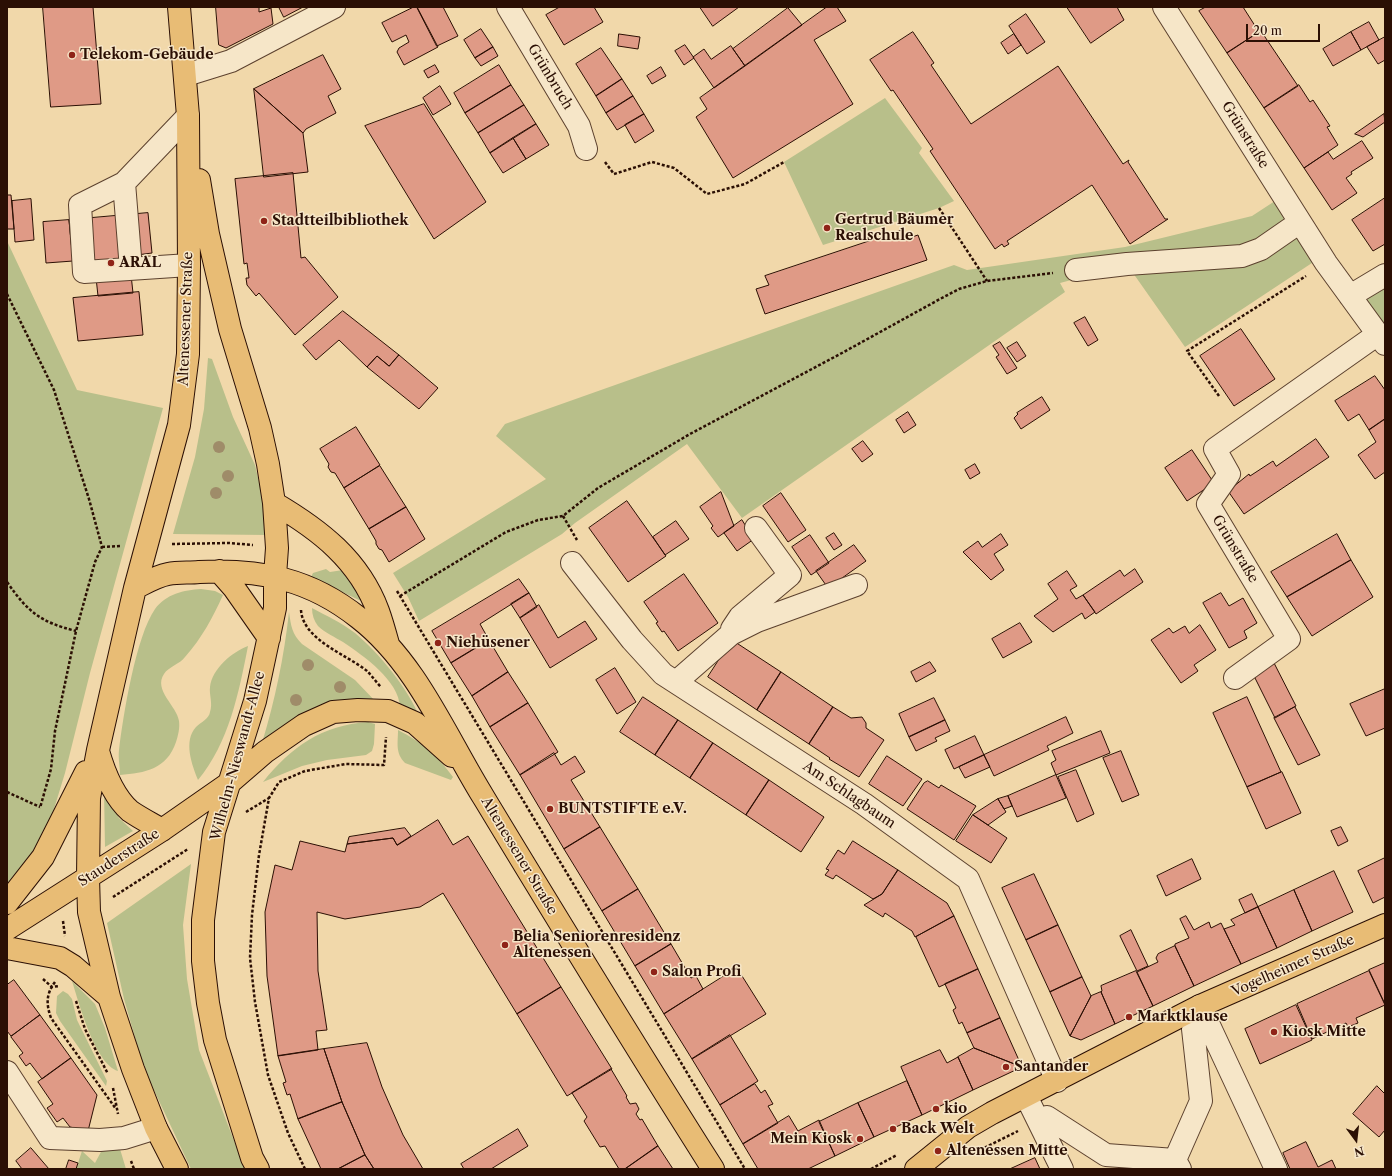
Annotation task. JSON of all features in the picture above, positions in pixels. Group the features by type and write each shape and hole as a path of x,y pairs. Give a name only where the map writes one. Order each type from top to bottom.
{"main road":[{"name":"Altenessener Straße","path":"135,588 179,425 188,354 188,116 186,75 179,7"},
{"name":"Altenessener Straße","path":"188,116 208,234 230,329 260,428 268,464 274,503 277,548 275,576 299,582 332,599 360,618 388,645 403,663 428,702 466,769 713,1169"},
{"name":"Altenessener Straße","path":"274,503 306,522 344,553 362,579 378,611 388,645"},
{"path":"219,571 234,588 269,638"},
{"path":"177,1169 156,1128 133,1069 109,997 89,912 89,798 98,750 135,588 166,574 219,571 275,576"},
{"name":"Wilhelm-Nieswandt-Allee","path":"258,1169 252,1158 217,1047 208,1004 203,962 203,920 214,832 255,701 275,608 275,576"},
{"name":"Stauderstraße","path":"7,929 162,830 228,784 265,752 304,725 333,712 358,710 388,711"},
{"path":"388,711 415,723 466,769"},
{"path":"98,750 104,770 118,796 130,810 162,830"},
{"path":"7,903 43,857 62,823 98,750"},
{"name":"Vogelheimer Straße","path":"916,1169 968,1127 1026,1096 1200,1006 1385,926"},
{"path":"7,948 60,958 73,966 109,997"}],"street":[{"path":"186,75 231,61 334,7"},
{"name":"Grünbruch","path":"508,7 579,126 586,149"},
{"name":"Grünstraße","path":"1164,7 1326,263 1381,339 1215,449 1229,474 1208,504 1289,639 1235,678"},
{"path":"188,116 124,183 80,205 84,272 189,265"},
{"path":"124,183 131,269"},
{"path":"1076,270 1127,264 1242,256 1261,249 1300,222"},
{"path":"1350,296 1385,275"},
{"path":"729,636 740,617 790,575 756,528"},
{"name":"Am Schlagbaum","path":"572,563 632,640 663,674 864,804 968,879 1057,1081"},
{"path":"676,682 729,636 757,621 856,585"},
{"path":"1200,1006 1276,1169"},
{"path":"1043,1119 1106,1155 1178,1165 1201,1101 1193,1029"},
{"path":"7,1072 14,1098 50,1138 100,1140 124,1138 156,1128"},
{"path":"1026,1096 1043,1119 1062,1169"}],"path":[{"path":"614,174 652,162 674,168 707,194 745,184 784,162"},
{"path":"939,208 987,281"},
{"path":"1219,396 1187,351 1326,263"},
{"path":"400,596 506,532 538,520 563,516 598,488 690,434 842,354 959,289 987,281 1076,270"},
{"path":"7,294 54,390 90,499 102,548 95,562 76,631 56,724 51,769 38,813"},
{"path":"102,548 148,544 229,543 277,548"},
{"path":"7,582 19,600 43,620 55,626 76,631"},
{"path":"299,582 302,617 311,634 367,672 386,693 388,711 384,765 346,764 305,771 279,782 269,798 252,908 250,958 255,1002 268,1075 288,1133 305,1169"},
{"path":"396,590 745,1169"},
{"path":"7,792 40,807"},
{"path":"245,813 269,798"},
{"path":"65,937 89,912 214,832"},
{"path":"56,981 52,987 46,1005 51,1018 116,1110 112,1084"},
{"path":"75,998 85,1029 110,1080"},
{"path":"977,1152 1043,1119"},
{"path":"871,1169 900,1153"}],"green space":[{"path":"885,98 922,148 919,153 954,201 939,208 823,245 784,162"},
{"path":"1278,199 1318,259 1185,347 1133,273 1075,279 1060,283 1065,292 742,518 687,444 575,523 562,534 419,621 408,597 393,573 546,479 496,436 505,424 954,265 967,270 1125,247 1252,216"},
{"path":"7,241 77,390 163,408 90,673 65,773 50,822 30,863 7,890"},
{"path":"1385,279 1385,337 1357,297"},
{"path":"208,358 212,359 233,417 255,465 264,503 268,535 173,534 195,457 204,409"},
{"path":"326,569 330,572 343,570 359,594 361,601 311,577 313,573"},
{"path":"201,589 215,591 223,595 197,642 180,662 168,669 161,680 163,692 179,721 176,742 172,751 161,764 146,771 120,775 119,750 127,698 136,657 148,621 159,604 170,596 188,590"},
{"path":"312,608 350,629 374,650 400,683 420,718 400,707 394,688 379,670 343,642 318,626 312,613"},
{"path":"289,612 292,630 302,644 355,680 377,703 262,743 278,678"},
{"path":"248,646 241,681 225,733 209,766 198,780 191,760 189,746 192,733 196,727 206,719 211,709 210,687 215,674 229,657"},
{"path":"368,722 375,724 374,744 372,751 366,755 327,760 302,766 263,782 285,758 296,748 309,740 336,728"},
{"path":"398,730 415,740 435,756 453,777 451,780 405,763 398,752"},
{"path":"104,790 119,818 133,831 105,847"},
{"path":"191,864 183,925 187,979 199,1050 245,1169 191,1169 144,1069 124,999 107,923"},
{"path":"72,981 95,1004 105,1028 118,1071 110,1066 102,1057 95,1045 89,1032"},
{"path":"63,991 72,999 77,1020 107,1081 106,1086 60,1021 56,1013 57,996"},
{"path":"120,1149 126,1169 76,1169 82,1151 95,1163 102,1150"}],"building":[{"name":"Telekom-Gebäude","path":"43,7 93,7 101,104 51,107"},
{"path":"216,7 259,7 259,12 271,8 273,24 226,48 219,45"},
{"path":"279,7 303,7 284,17"},
{"path":"414,7 417,7 438,47 404,65 397,52 399,48 409,42 406,35 392,42 382,23"},
{"path":"417,7 443,7 458,36 437,46"},
{"path":"560,7 594,7 603,22 564,45 546,15"},
{"path":"700,7 739,7 713,26"},
{"path":"827,7 837,7 846,21 814,40 853,104 733,178 696,117 707,109 700,98"},
{"path":"1067,7 1117,7 1124,20 1091,43"},
{"path":"1206,7 1243,7 1259,32 1227,53 1199,11"},
{"path":"788,8 802,25 745,66 733,49"},
{"path":"1026,14 1045,42 1027,54 1009,26"},
{"path":"1369,22 1379,40 1361,50 1351,32"},
{"path":"481,29 493,47 475,58 464,40"},
{"path":"1261,31 1298,86 1264,108 1227,53"},
{"name":"Gertrud Bäumer Realschule","path":"913,32 934,63 931,65 971,124 1058,66 1123,164 1129,160 1128,162 1165,219 1168,219 1130,244 1092,185 1007,241 1009,244 1004,247 1002,244 995,249 930,151 933,149 893,90 891,91 870,60"},
{"path":"1351,32 1361,50 1333,66 1323,49"},
{"path":"619,34 640,37 638,49 618,46"},
{"path":"1014,34 1021,45 1008,54 1001,43"},
{"path":"1385,37 1385,60 1378,64 1367,47"},
{"path":"685,45 694,58 684,65 675,51"},
{"path":"731,46 745,66 714,88 693,57 704,49 711,59"},
{"path":"493,47 498,56 481,66 475,58"},
{"path":"601,48 622,79 596,96 576,64"},
{"path":"323,55 341,89 328,96 336,113 306,129 303,133 254,89"},
{"path":"435,65 439,72 428,78 424,71"},
{"path":"499,65 511,85 465,113 454,93"},
{"path":"661,67 666,76 652,84 647,76"},
{"path":"622,79 633,96 606,113 596,96"},
{"path":"511,85 524,105 478,133 465,113"},
{"path":"1299,85 1310,102 1313,100 1330,126 1327,127 1338,145 1304,168 1264,108"},
{"path":"440,86 451,104 433,115 423,98"},
{"path":"254,89 303,133 308,172 264,177"},
{"path":"633,96 644,114 617,130 606,113"},
{"path":"424,104 486,202 434,239 365,126"},
{"path":"524,105 536,124 490,153 478,133"},
{"path":"644,114 654,131 635,143 625,125"},
{"path":"1384,114 1385,122 1363,137 1355,134"},
{"path":"536,124 549,145 526,159 513,138"},
{"path":"513,138 526,159 503,173 490,153"},
{"path":"1362,141 1373,158 1351,172 1352,174 1346,178 1357,193 1332,210 1304,168 1328,152 1333,159"},
{"path":"293,173 301,258 305,257 338,297 295,335 259,293 256,296 247,285 246,278 249,278 247,263 244,264 235,179"},
{"path":"7,195 11,195 14,229 7,229"},
{"path":"1385,198 1385,244 1373,251 1352,220"},
{"path":"31,199 34,240 15,242 12,201"},
{"path":"148,213 152,253 129,256 133,293 98,296 94,259 73,261 69,220"},
{"path":"69,220 73,261 46,263 43,222"},
{"path":"903,230 906,239 918,235 927,260 765,314 756,289 769,285 765,276"},
{"path":"139,292 143,335 78,341 73,298"},
{"path":"343,311 399,355 389,366 377,356 367,367 339,340 316,360 303,345"},
{"path":"1085,317 1098,340 1088,346 1074,323"},
{"path":"1241,329 1275,379 1234,406 1200,356"},
{"path":"1000,342 1017,368 1007,374 996,357 999,355 993,346"},
{"path":"1017,342 1026,356 1017,362 1007,348"},
{"path":"399,355 438,388 419,409 367,367 377,356 389,366"},
{"path":"1375,376 1385,390 1385,419 1369,430 1359,414 1348,421 1335,401"},
{"path":"1042,397 1050,410 1021,429 1014,418 1018,414 1017,413"},
{"path":"908,412 916,425 904,433 896,420"},
{"path":"1385,419 1385,472 1375,479 1358,455 1376,442 1369,430"},
{"path":"356,427 380,465 344,488 335,473 331,472 328,467 329,464 320,449"},
{"path":"1316,439 1329,457 1244,514 1228,491 1249,474 1250,476 1273,461 1276,466"},
{"path":"863,441 873,454 862,462 852,449"},
{"path":"1192,450 1214,483 1187,501 1165,468"},
{"path":"975,464 980,473 970,479 965,470"},
{"path":"380,466 406,507 369,529 344,488"},
{"path":"721,492 734,526 718,537 711,528 713,526 700,507"},
{"path":"781,493 806,530 788,542 763,506"},
{"path":"627,501 666,556 628,582 589,528"},
{"path":"406,507 425,539 389,562 382,550 379,549 369,529"},
{"path":"742,520 754,539 737,551 724,533"},
{"path":"676,521 689,539 665,555 653,537"},
{"path":"834,533 842,545 834,550 826,538"},
{"path":"1001,534 1008,545 994,554 1004,570 991,580 963,552 978,541 982,547"},
{"path":"1337,534 1351,560 1287,597 1271,572"},
{"path":"810,535 829,563 811,575 792,547"},
{"path":"854,545 866,561 828,588 816,571"},
{"path":"1351,560 1373,597 1312,636 1287,597"},
{"path":"1135,569 1143,582 1096,614 1083,595 1120,570 1124,576"},
{"path":"1067,571 1077,586 1070,590 1076,599 1083,595 1095,612 1085,619 1082,613 1053,632 1034,616 1058,599 1048,584"},
{"path":"684,574 718,623 678,651 664,631 662,632 656,623 658,622 644,602"},
{"path":"519,579 529,593 480,624 489,640 451,663 432,631"},
{"path":"529,593 537,607 520,618 511,604"},
{"path":"1221,593 1229,606 1243,598 1257,623 1244,631 1247,638 1229,648 1203,603"},
{"path":"539,605 558,638 585,621 597,639 550,668 520,618"},
{"path":"1020,623 1032,642 1003,658 992,639"},
{"path":"1200,625 1216,650 1194,665 1198,671 1181,683 1151,640 1169,628 1173,633 1185,626 1189,633"},
{"path":"489,640 508,672 472,696 451,663"},
{"path":"732,640 781,672 757,710 708,677"},
{"path":"1273,661 1296,706 1275,718 1253,674"},
{"path":"930,662 936,671 916,682 911,672"},
{"path":"615,668 636,702 617,714 596,680"},
{"path":"508,672 528,703 490,727 472,696"},
{"path":"781,672 833,707 809,744 757,710"},
{"path":"1385,689 1385,728 1366,736 1350,704"},
{"path":"643,697 678,720 655,755 620,732"},
{"path":"1247,697 1281,772 1247,787 1213,713"},
{"path":"934,698 945,720 909,737 899,714"},
{"path":"528,703 558,752 520,775 490,727"},
{"path":"833,707 851,718 862,717 866,723 866,728 884,740 859,777 829,759 830,758 809,744"},
{"path":"1295,707 1320,755 1298,765 1274,718"},
{"path":"1066,717 1073,733 1047,746 1049,750 994,776 984,755"},
{"path":"678,720 713,743 690,778 655,755"},
{"path":"945,720 950,731 935,738 937,741 916,751 909,737"},
{"path":"1101,731 1110,753 1056,775 1051,763 1056,760 1052,751"},
{"path":"975,736 984,755 954,769 945,750"},
{"path":"713,743 769,780 746,815 690,778"},
{"path":"1121,751 1139,795 1122,802 1103,758"},
{"path":"554,753 561,765 575,756 585,772 571,780 600,827 564,849 520,775"},
{"path":"984,755 990,767 965,778 959,767"},
{"path":"887,756 922,779 903,806 869,784"},
{"path":"1076,770 1094,814 1077,822 1058,777"},
{"path":"1282,772 1301,813 1266,829 1247,787"},
{"path":"1056,775 1066,798 1017,817 1008,796"},
{"path":"769,780 824,817 801,852 746,815"},
{"path":"928,781 939,788 941,785 976,806 954,840 907,809 924,783"},
{"path":"1008,796 1012,806 1004,809 998,799"},
{"path":"998,799 1006,812 988,825 973,815"},
{"path":"973,815 1007,838 991,863 956,841"},
{"name":"Belia Seniorenresidenz Altenessen","path":"438,820 453,845 468,836 561,987 517,1014 443,893 420,907 345,919 317,912 318,971 327,1030 316,1031 318,1050 278,1056 267,976 265,912 275,865 292,870 300,841 345,852 347,844 393,838 397,845"},
{"path":"600,827 638,889 602,911 564,849"},
{"path":"1341,827 1348,841 1338,846 1331,831"},
{"path":"405,828 411,836 397,845 393,838 347,844 349,837"},
{"path":"853,841 898,870 882,894 873,899 836,875 833,879 825,875 829,870 826,869 838,850 844,854"},
{"path":"1385,858 1385,897 1373,903 1358,871"},
{"path":"1192,859 1201,879 1166,896 1157,876"},
{"path":"898,870 947,903 954,916 915,937 912,931 885,913 883,917 864,905 882,894"},
{"path":"1334,871 1353,912 1312,931 1294,890"},
{"path":"1034,874 1058,925 1026,940 1002,888"},
{"path":"638,889 671,944 635,966 602,911"},
{"path":"1294,890 1312,931 1277,948 1258,907"},
{"path":"1252,894 1258,907 1245,913 1239,900"},
{"path":"1258,907 1277,948 1241,964 1224,929 1235,925 1231,920"},
{"path":"954,916 978,969 939,987 916,937"},
{"path":"1186,916 1194,930 1209,922 1211,928 1221,923 1241,964 1194,986 1175,946 1175,944 1189,938 1180,919"},
{"path":"1058,925 1082,977 1050,992 1026,940"},
{"path":"1131,930 1148,966 1137,971 1120,936"},
{"path":"671,944 691,978 696,976 703,989 664,1014 635,966"},
{"path":"1175,946 1194,986 1153,1006 1137,972 1158,962 1156,958 1158,954"},
{"path":"1385,963 1385,1004 1369,970"},
{"path":"737,968 766,1014 692,1059 664,1014"},
{"path":"978,969 1000,1018 967,1033 962,1022 959,1024 953,1010 956,1008 945,984"},
{"path":"1136,971 1153,1006 1115,1024 1101,992 1101,986"},
{"path":"1369,971 1385,1005 1356,1018 1358,1023 1348,1027 1346,1023 1312,1039 1297,1004"},
{"path":"1082,977 1091,996 1070,1036 1050,992"},
{"path":"14,980 40,1015 11,1036 7,1031 7,985"},
{"path":"561,987 612,1069 567,1096 517,1014"},
{"path":"1101,992 1115,1024 1081,1040 1070,1036 1091,996"},
{"path":"1296,1005 1312,1040 1260,1064 1245,1029"},
{"path":"40,1015 71,1058 42,1079 30,1063 26,1066 19,1056 23,1053 11,1037"},
{"path":"1000,1018 1022,1067 974,1048 967,1033"},
{"path":"730,1035 758,1081 720,1105 692,1059"},
{"path":"367,1043 382,1087 403,1135 423,1169 374,1169 365,1155 342,1102 324,1049"},
{"path":"974,1048 1022,1067 973,1090 958,1057"},
{"path":"324,1049 342,1102 298,1119 290,1094 287,1095 283,1083 286,1082 278,1056"},
{"path":"940,1050 947,1063 958,1057 973,1090 922,1115 901,1067"},
{"path":"71,1058 97,1095 88,1131 70,1127 63,1118 57,1122 47,1108 53,1104 38,1082"},
{"path":"611,1069 630,1104 636,1103 639,1109 636,1114 640,1120 642,1119 658,1146 625,1169 619,1169 605,1146 600,1147 584,1121 587,1117 572,1093"},
{"path":"907,1081 922,1115 874,1137 858,1103"},
{"path":"755,1084 761,1093 765,1090 773,1104 768,1106 778,1123 743,1144 720,1105"},
{"path":"1377,1086 1385,1094 1385,1130 1379,1137 1353,1114"},
{"path":"342,1102 365,1155 338,1169 321,1169 298,1119"},
{"path":"858,1103 874,1137 835,1156 819,1122"},
{"path":"789,1116 798,1131 819,1120 835,1156 808,1169 758,1169 743,1144"},
{"path":"518,1129 528,1146 491,1169 464,1169 461,1164"},
{"path":"1306,1142 1318,1167 1332,1160 1336,1169 1290,1169 1283,1153"},
{"path":"658,1146 673,1169 625,1169"},
{"path":"31,1148 49,1169 22,1169 16,1161"},
{"path":"365,1155 374,1169 338,1169"},
{"path":"1035,1158 1040,1169 1010,1169"},
{"path":"69,1160 78,1163 76,1169 66,1169"}],"place":[{"name":"Telekom-Gebäude","path":"72,55"},
{"name":"Stadtteilbibliothek","path":"264,221"},
{"name":"Gertrud Bäumer Realschule","path":"827,228"},
{"name":"ARAL","path":"111,263"},
{"name":"Niehüsener","path":"438,643"},
{"name":"BUNTSTIFTE e.V.","path":"550,809"},
{"name":"Belia Seniorenresidenz Altenessen","path":"505,945"},
{"name":"Salon Profi","path":"654,972"},
{"name":"Marktklause","path":"1129,1017"},
{"name":"Kiosk Mitte","path":"1274,1032"},
{"name":"Santander","path":"1006,1067"},
{"name":"kio","path":"936,1109"},
{"name":"Back Welt","path":"893,1129"},
{"name":"Mein Kiosk","path":"860,1139"},
{"name":"Altenessen Mitte","path":"938,1151"}]}
